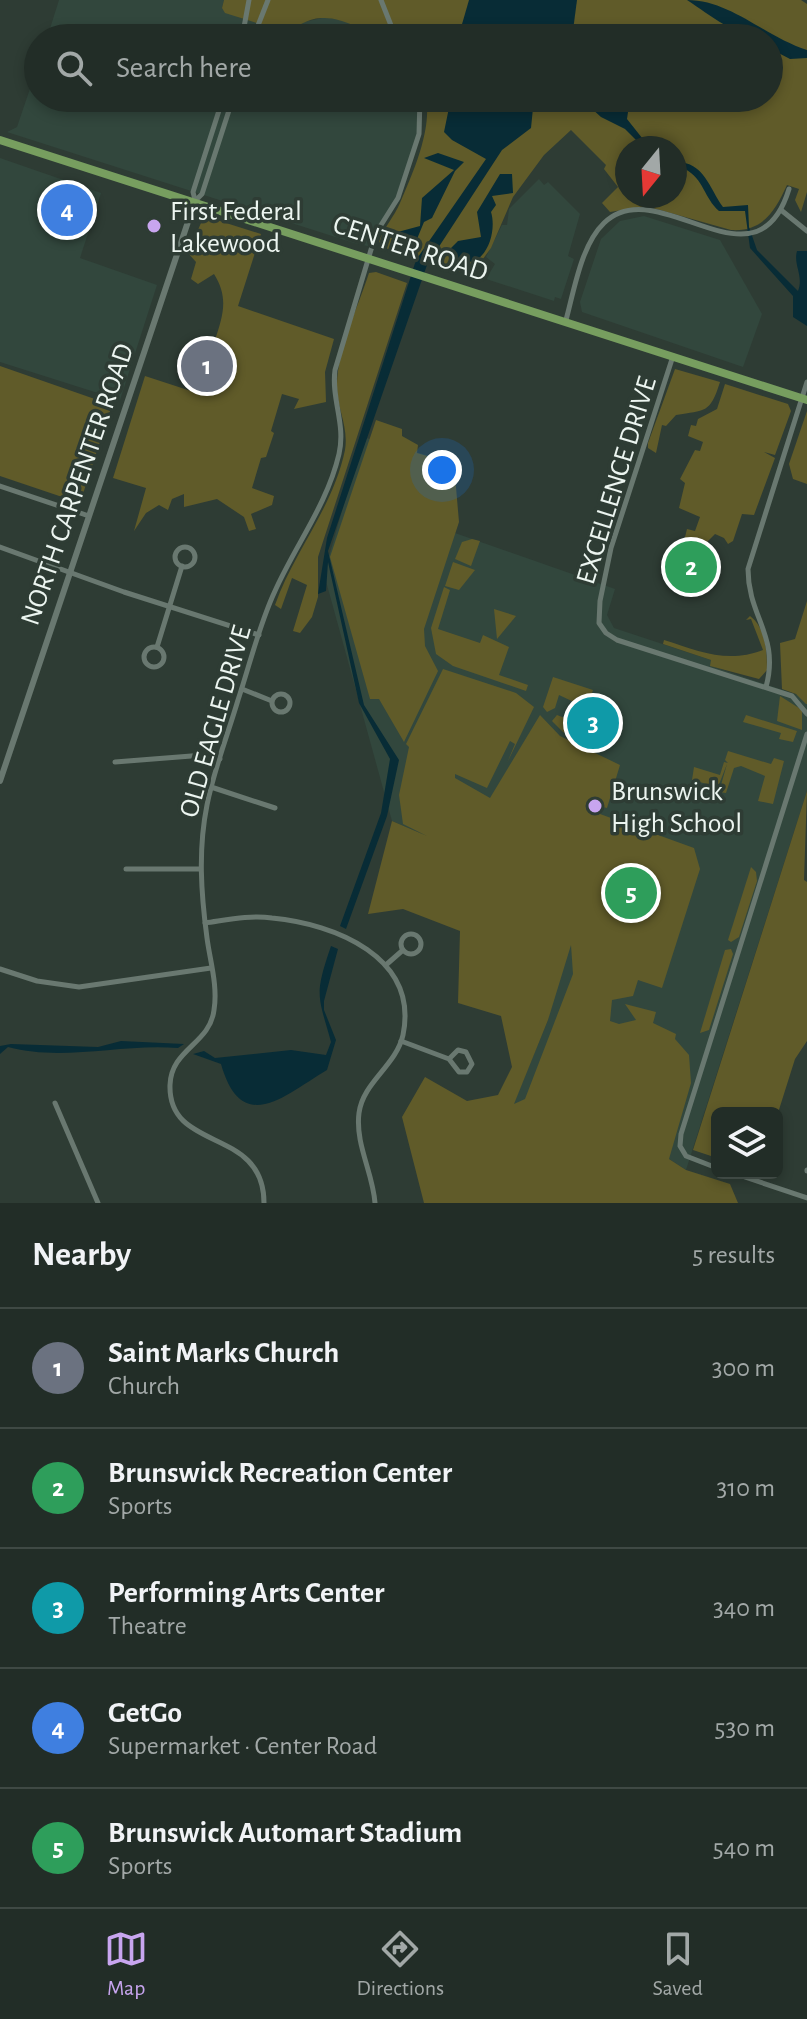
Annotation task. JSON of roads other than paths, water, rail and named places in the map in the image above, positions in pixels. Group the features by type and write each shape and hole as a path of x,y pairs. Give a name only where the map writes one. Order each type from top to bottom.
{"main road":[{"name":"CENTER ROAD","path":"0,140 805,399"}],"street":[{"path":"245,24 249,0"},
{"path":"259,24 268,0"},
{"path":"381,0 390,24"},
{"path":"195,201 193,192 219,112"},
{"path":"195,201 202,194 228,112"},
{"name":"OLD EAGLE DRIVE","path":"264,1203 260,1177 250,1160 228,1144 194,1131 182,1120 172,1103 170,1086 176,1060 201,1038 212,1022 215,1000 200,869 211,787 275,590 321,507 339,454 342,429 334,390 335,370 376,233 398,198 419,134 420,112"},
{"path":"566,320 593,239 614,216 643,209 735,235 762,228 781,210 789,189"},
{"name":"NORTH CARPENTER ROAD","path":"0,781 195,201"},
{"path":"781,210 807,231"},
{"name":"EXCELLENCE DRIVE","path":"674,355 611,548 598,609 599,623 606,633 617,640 798,699 807,714"},
{"path":"766,687 771,647 751,599 748,569 805,399 807,382"},
{"path":"0,486 89,516"},
{"path":"0,547 259,635"},
{"path":"157,647 182,566"},
{"path":"242,689 272,701"},
{"path":"711,1166 686,1156 680,1146 681,1134 807,734"},
{"path":"115,762 204,755 220,759"},
{"path":"211,787 275,808"},
{"path":"126,869 200,869"},
{"path":"205,923 255,917 287,920 356,941 387,964 398,981 404,1002 401,1041 391,1062 367,1090 359,1116 359,1136 375,1203"},
{"path":"412,934 420,938 421,948 416,953 403,950 401,944 406,936 412,934"},
{"path":"387,964 403,950"},
{"path":"0,969 37,981 79,987 211,968"},
{"path":"401,1041 449,1059 459,1072 467,1072 472,1064 466,1052 458,1050 449,1059"},
{"path":"55,1103 98,1203"},
{"path":"751,1179 807,1198"}],"water":[{"path":"469,0 577,0 574,24 462,24"},
{"path":"687,0 718,6 754,24 725,24"},
{"path":"783,40 807,50 807,58 790,59 783,55"},
{"path":"448,112 533,112 531,128 502,150 427,265 328,551 364,705 399,760 387,816 346,929 340,926 381,813 390,759 359,703 328,562 326,591 318,594 327,538 416,260 486,159 452,140 444,132"},
{"path":"595,112 628,112 627,119 640,136 632,136"},
{"path":"438,153 464,162 455,171 432,218 424,222 417,239 408,246 391,242 394,233 420,226 422,198 454,170 424,158"},
{"path":"687,164 705,177 723,207 748,205 749,227 757,250 798,291 797,251 807,251 807,326 793,317 793,296 750,248 745,211 719,211 687,170"},
{"path":"500,174 512,174 513,193 492,196 496,205 491,212 492,233 487,247 473,262 458,260 447,252 458,241 481,237 477,212"},
{"path":"331,946 338,949 324,1010 336,1040 327,1070 266,1104 253,1105 241,1100 230,1086 221,1064 193,1054 204,1051 215,1058 291,1050 326,1055 331,1042 321,1004 320,986"},
{"path":"121,1041 184,1044 178,1048 71,1053 8,1047 0,1054 0,1046 11,1044 98,1047"}],"place":[{"name":"GetGo","path":"67,210"},
{"name":"First Federal Lakewood","path":"154,226"},
{"name":"Saint Marks Church","path":"207,366"},
{"name":"Brunswick Recreation Center","path":"691,567"},
{"name":"Performing Arts Center","path":"593,723"},
{"name":"Brunswick High School","path":"595,806"},
{"name":"Brunswick Automart Stadium","path":"631,893"}]}
